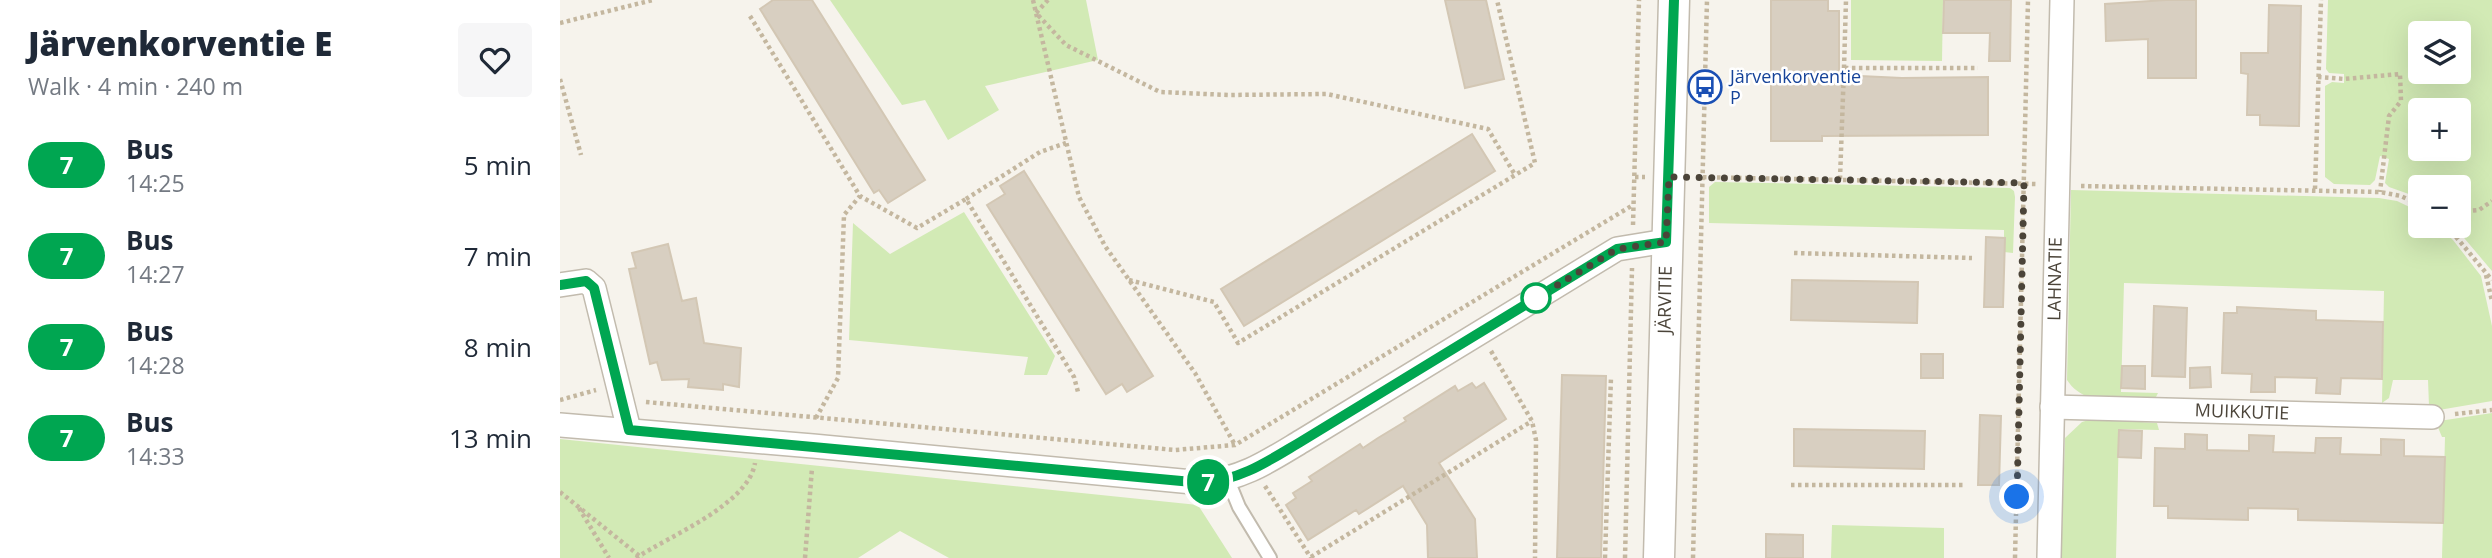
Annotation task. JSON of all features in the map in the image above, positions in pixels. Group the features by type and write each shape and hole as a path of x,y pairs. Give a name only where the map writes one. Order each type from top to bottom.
{"street":[{"name":"JÄRVITIE","path":"1659,558 1674,0"},
{"name":"LAHNATIE","path":"2049,558 2062,0"},
{"path":"560,425 1203,483 1228,480 1254,469 1617,249 1666,242"},
{"path":"560,285 586,281 594,288 629,430"},
{"name":"MUIKKUTIE","path":"2052,407 2432,417"}],"lane":[{"path":"1228,480 1239,507 1270,558"}],"path":[{"path":"560,23 653,0"},
{"path":"1033,0 1079,197 1105,246 1195,373 1235,445 1254,469 1311,558 1532,421"},
{"path":"1036,13 1048,0"},
{"path":"1129,280 1214,302 1238,343 1535,163 1497,0"},
{"path":"1625,558 1639,0"},
{"path":"1693,558 1707,0"},
{"path":"1840,179 1846,0"},
{"path":"2015,558 2028,0"},
{"path":"2315,189 2322,0"},
{"path":"1036,13 1066,45 1160,92 1229,95 1327,94 1488,129 1515,175"},
{"path":"750,16 860,196 917,228 1040,152 1066,143"},
{"path":"1844,68 1978,68"},
{"path":"2318,77 2344,79 2400,74 2401,101 2389,116 2380,192"},
{"path":"560,79 581,155"},
{"path":"1635,177 2315,189 2380,192 2408,199"},
{"path":"806,558 816,418 838,378 844,215 860,196"},
{"path":"966,200 1073,377 1078,392"},
{"path":"2471,211 2479,210 2492,201"},
{"path":"623,404 641,402 1175,450 1235,445 1633,205"},
{"path":"2459,238 2492,280"},
{"path":"1794,253 1972,258"},
{"path":"2486,275 2492,301"},
{"path":"1480,332 1532,421 1536,440 1535,558"},
{"path":"1605,558 1611,377"},
{"path":"2432,417 2492,410"},
{"path":"560,492 639,557 731,501 753,471 758,441"},
{"path":"1791,485 1965,485"},
{"path":"575,502 609,558"}],"green space":[{"path":"830,0 1086,0 1098,60 985,86 999,110 948,140 925,100 902,105"},
{"path":"1851,0 1943,0 1942,61 1851,60"},
{"path":"2328,0 2492,0 2492,271 2464,238 2471,238 2471,175 2408,175 2408,194 2385,183 2389,159 2380,156 2375,180 2370,185 2334,184 2325,177 2325,86 2332,82 2344,83 2344,74 2329,73 2326,69"},
{"path":"1715,182 2010,188 2015,197 2013,253 2004,252 2004,230 1709,223 1709,187"},
{"path":"2071,190 2379,198 2397,201 2408,206 2408,238 2451,238 2481,276 2492,326 2492,401 2433,411 2429,406 2428,380 2393,380 2389,398 2382,403 2384,291 2124,283 2121,392 2158,393 2155,399 2095,399 2075,389 2067,380"},
{"path":"964,212 1055,356 1047,375 1024,375 1028,357 849,340 853,223 890,254"},
{"path":"2492,413 2492,558 2442,558 2445,437 2442,437 2437,425 2439,421"},
{"path":"2092,419 2157,423 2159,430 2119,429 2116,558 2061,558 2065,438 2082,422"},
{"path":"560,439 1198,505 1232,558 949,558 900,531 858,558 560,558"},
{"path":"1832,525 1944,528 1944,558 1831,558"}],"building":[{"path":"773,0 812,0 925,180 888,203 879,190 874,193 760,9"},
{"path":"1445,0 1486,0 1504,79 1465,88"},
{"path":"1771,0 1828,0 1828,11 1839,11 1839,75 1902,78 1988,77 1988,135 1822,136 1822,141 1771,141"},
{"path":"1944,0 2011,0 2010,61 1989,61 1990,33 1943,33"},
{"path":"2196,0 2196,78 2148,78 2148,39 2106,41 2105,4"},
{"path":"2269,5 2301,6 2299,126 2260,125 2260,115 2247,115 2248,74 2241,73 2241,53 2268,53"},
{"path":"1472,134 1495,171 1244,326 1221,289"},
{"path":"1024,171 1153,376 1127,392 1122,384 1106,394 987,205 1005,194 1000,186"},
{"path":"1986,237 2005,238 2003,307 1984,307"},
{"path":"668,244 682,301 696,298 704,343 741,348 739,387 723,384 723,390 688,387 689,379 662,380 657,362 650,364 629,269 636,268 632,253"},
{"path":"1792,280 1918,282 1917,323 1791,320"},
{"path":"2154,306 2187,308 2185,377 2152,376"},
{"path":"2237,307 2316,311 2316,320 2383,322 2382,379 2341,378 2340,394 2316,393 2317,378 2275,377 2275,392 2251,392 2252,374 2222,373 2224,313 2237,313"},
{"path":"1921,354 1943,354 1943,378 1921,378"},
{"path":"2122,366 2145,366 2145,389 2121,388"},
{"path":"2210,367 2211,387 2190,388 2190,368"},
{"path":"1562,375 1606,376 1601,558 1557,558"},
{"path":"1472,383 1476,388 1484,383 1506,419 1439,463 1475,519 1477,558 1428,558 1427,525 1403,486 1359,514 1356,510 1308,540 1286,505 1296,498 1293,493 1312,481 1309,477 1360,444 1363,448 1455,386 1458,391"},
{"path":"1980,415 2001,416 1999,485 1978,485"},
{"path":"1794,429 1925,431 1924,469 1794,466"},
{"path":"2119,430 2142,431 2141,458 2118,457"},
{"path":"2185,434 2207,435 2207,450 2249,451 2249,435 2274,436 2273,452 2315,453 2316,438 2341,438 2340,454 2381,455 2381,439 2404,440 2404,456 2445,457 2443,523 2298,520 2298,509 2248,508 2248,520 2168,518 2168,506 2154,506 2155,448 2185,449"},
{"path":"1766,534 1803,535 1803,558 1766,558"}],"bus line":[{"name":"7","path":"560,285 586,281 594,288 629,430 1203,483 1228,480 1254,469 1302,441 1617,249 1666,242 1674,0"}],"place":[{"name":"Järvenkorventie P","path":"1705,87"}],"route":[{"path":"1536,298 1617,249 1666,242 1669,177 2024,183 2017,497"}]}
